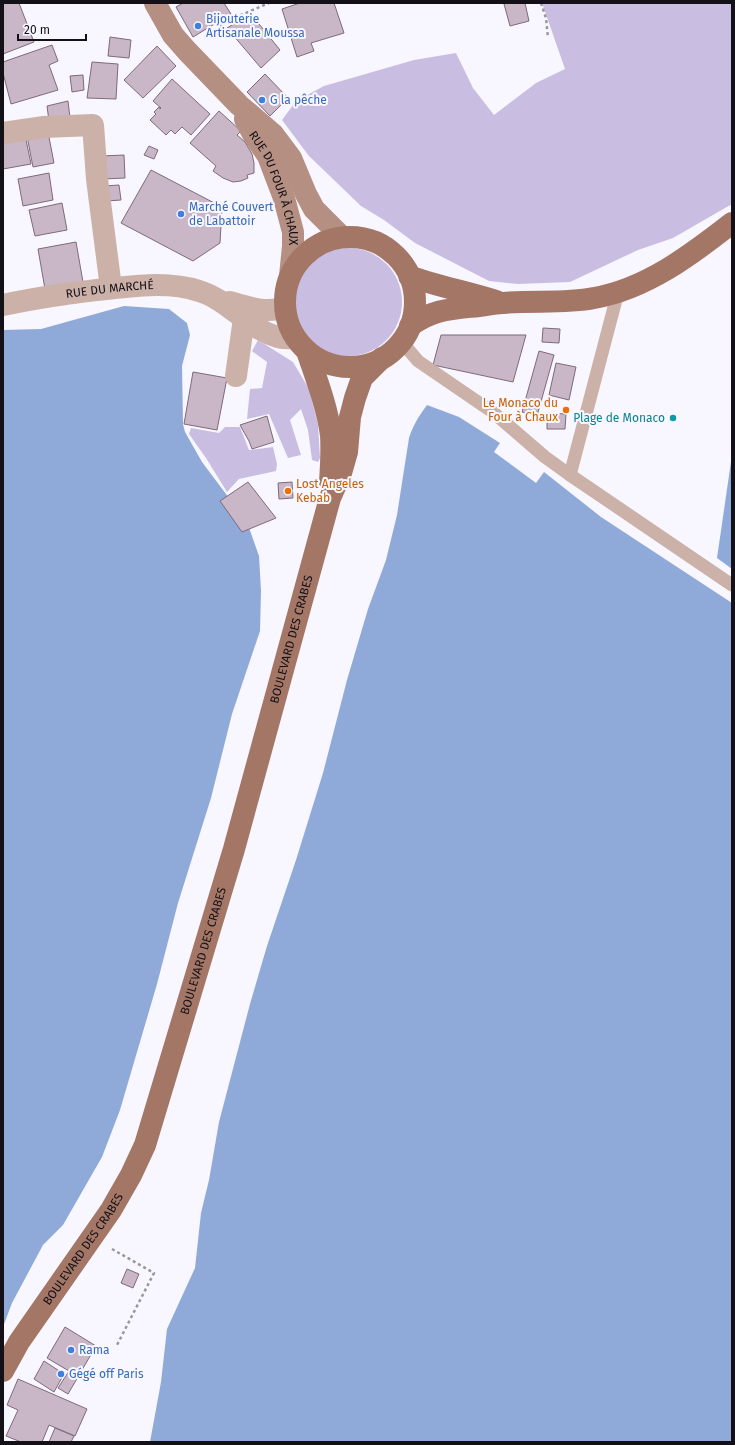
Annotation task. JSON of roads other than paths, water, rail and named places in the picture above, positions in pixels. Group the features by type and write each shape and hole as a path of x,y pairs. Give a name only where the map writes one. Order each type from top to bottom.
{"main road":[{"name":"RUE DU FOUR À CHAUX","path":"155,3 173,35 187,52 239,105 273,134 291,158 314,209 342,237"},
{"name":"RUE DU FOUR À CHAUX","path":"239,105 253,134 268,156 283,193 293,232 290,276"},
{"path":"405,334 414,309 414,292 409,276 400,261 389,250 379,244 358,237 342,237 325,241 310,250 299,262 290,276 286,292 285,308 288,324 302,344 320,360 336,366 351,367 367,364 382,358 392,351 405,334 422,317 440,310 502,303 576,301 618,292 639,284 671,267 732,223"},
{"path":"409,276 502,303"},
{"name":"BOULEVARD DES CRABES","path":"302,344 322,394 331,436 330,498"},
{"name":"BOULEVARD DES CRABES","path":"3,1371 19,1342 111,1210 131,1175 144,1145 234,849 330,498 341,473 347,452 350,418 354,398 362,378 382,358"}],"street":[{"path":"3,134 44,127 93,124 97,179 111,288"},
{"name":"RUE DU MARCHÉ","path":"3,305 85,291 154,285 173,285 200,291 215,298 258,310 285,308"},
{"name":"RUE DU MARCHÉ","path":"215,298 263,332 302,344"},
{"path":"236,376 244,318"}],"lane":[{"path":"570,475 618,292"},
{"path":"405,334 418,361 494,414 570,475 732,585"}],"water":[{"path":"124,306 169,309 187,323 190,335 182,366 183,424 185,432 202,462 247,522 259,556 261,591 260,631 232,714 211,798 178,903 157,984 120,1110 102,1157 63,1225 43,1245 12,1303 3,1327 3,330 41,329"},
{"path":"427,405 459,417 500,443 494,452 536,483 544,472 601,517 732,603 732,1442 150,1442 161,1382 167,1329 195,1268 201,1213 209,1180 219,1122 250,1004 267,946 323,773 347,680 368,609 386,560 397,515 409,438 416,421"},
{"path":"732,455 732,569 717,558"}],"place":[{"name":"Bijouterie Artisanale Moussa","path":"198,26"},
{"name":"G la pêche","path":"262,100"},
{"name":"Marché Couvert de Labattoir","path":"181,214"},
{"name":"Le Monaco du Four à Chaux","path":"566,410"},
{"name":"Plage de Monaco","path":"673,418"},
{"name":"Lost Angeles Kebab","path":"288,491"},
{"name":"Rama","path":"71,1350"},
{"name":"Gégé off Paris","path":"61,1374"}]}
